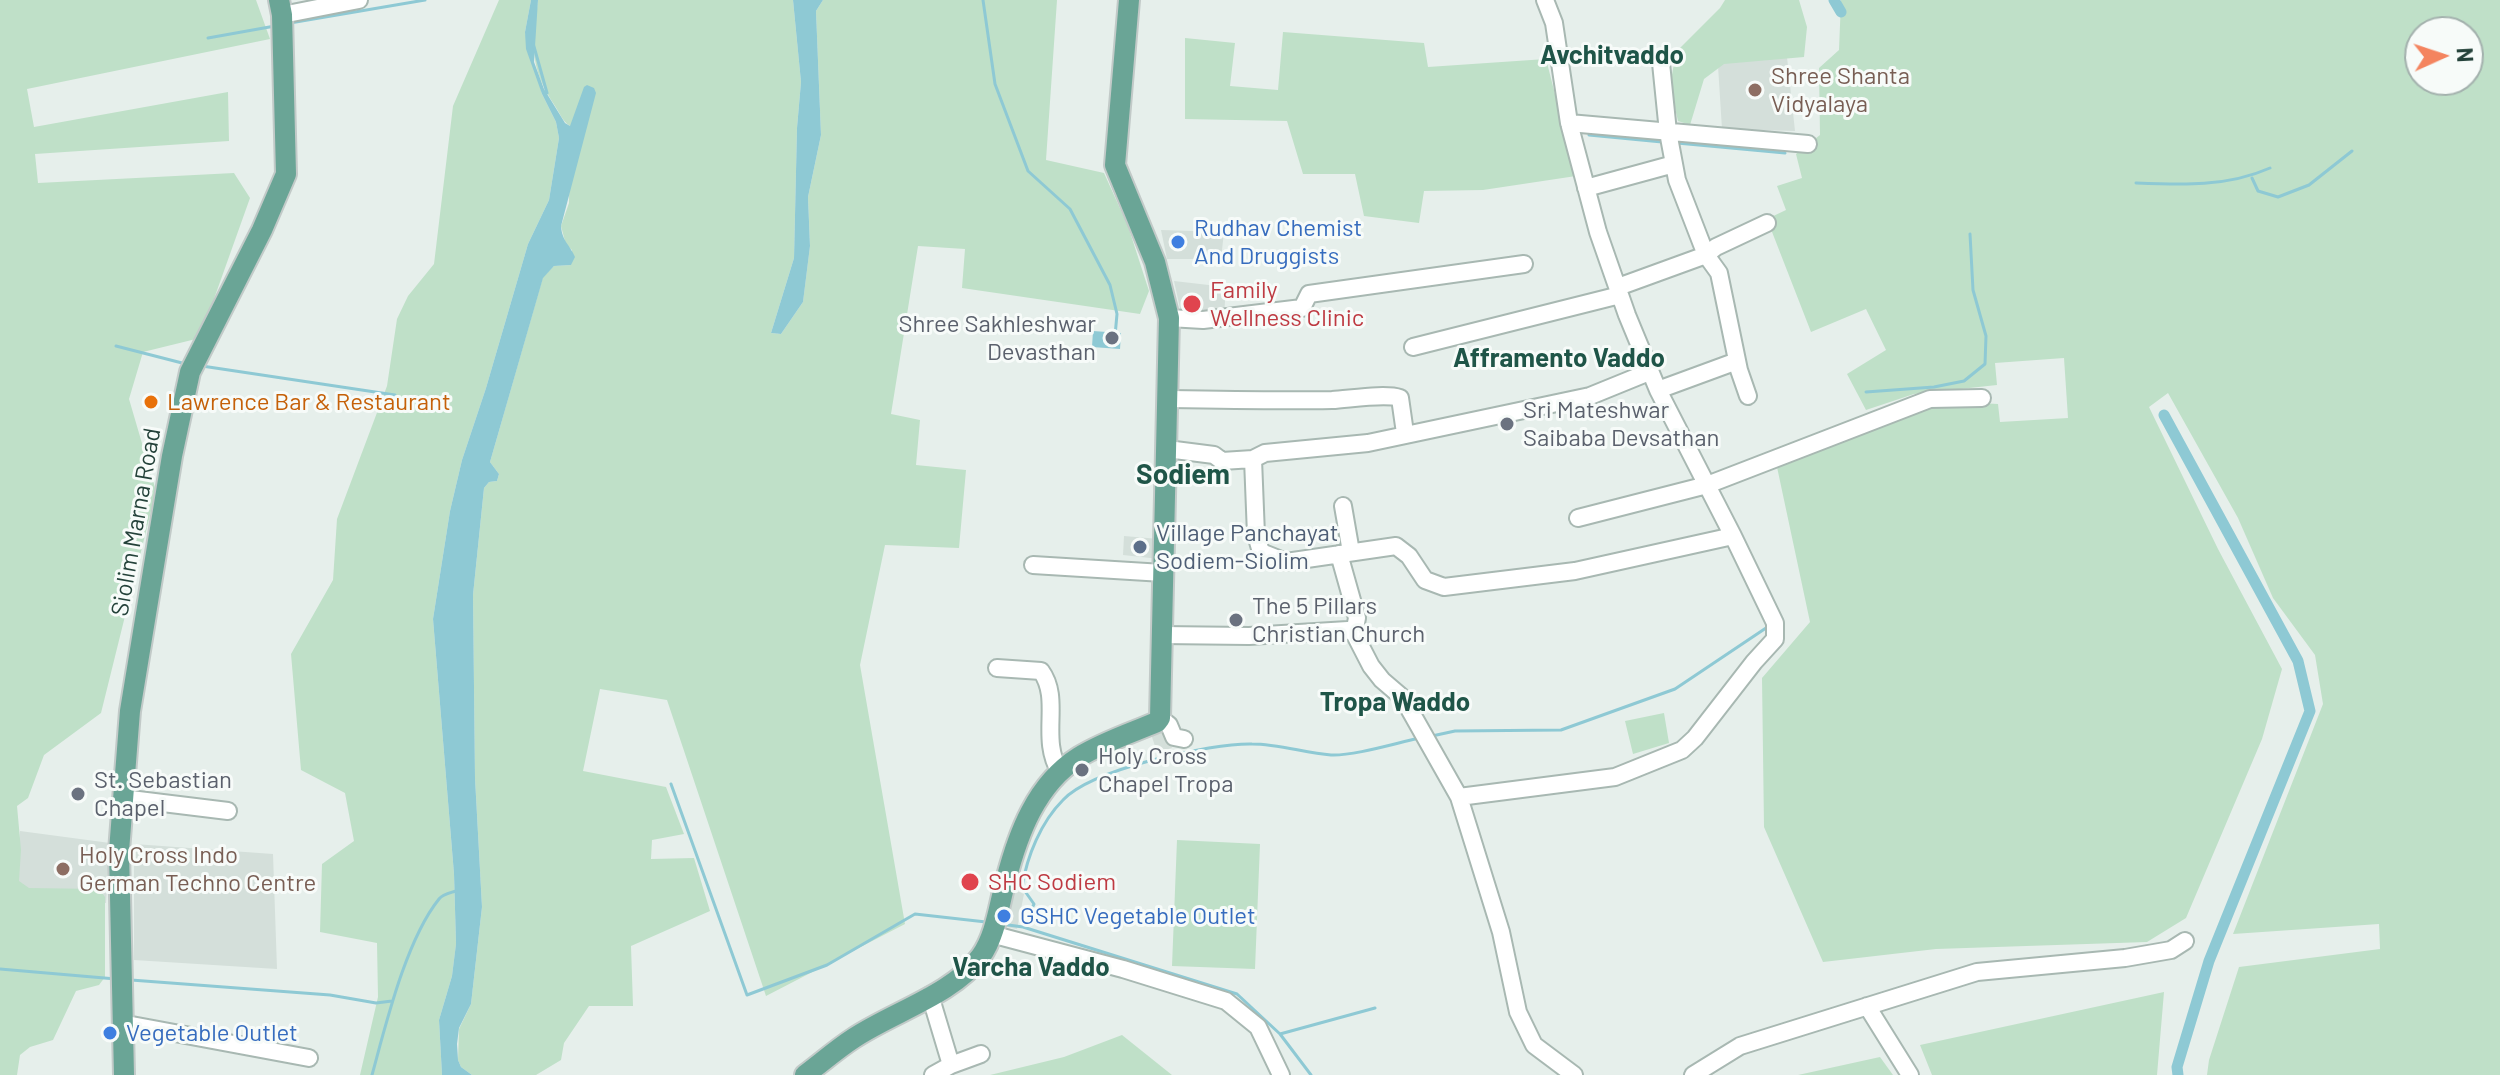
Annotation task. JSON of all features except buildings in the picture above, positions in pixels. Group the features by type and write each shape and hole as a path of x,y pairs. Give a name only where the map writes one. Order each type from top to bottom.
{"main road":[{"path":"805,1075 853,1038 960,979 982,955 1011,862 1030,812 1043,791 1060,772 1079,758 1160,718 1169,318 1155,262 1115,165 1129,0"},
{"name":"Siolim Marna Road","path":"124,1075 119,851 132,703 172,456 190,372 262,230 286,174 280,8"}],"street":[{"path":"280,8 359,0"},
{"path":"1459,797 1615,777 1682,750 1775,639 1775,623 1649,372 1619,291 1598,232 1569,123 1554,23 1545,0"},
{"path":"1661,63 1668,132 1677,180 1706,255 1719,273 1737,361 1748,396"},
{"path":"1569,123 1808,144"},
{"path":"1586,188 1674,164"},
{"path":"1413,347 1541,317 1619,291 1706,255 1716,247 1767,223"},
{"path":"1169,318 1203,320 1302,308 1309,294 1524,264"},
{"path":"1658,390 1737,361"},
{"path":"1167,449 1214,455 1222,461 1253,459 1265,453 1345,446 1590,396 1649,372"},
{"path":"1168,399 1268,401 1368,399 1390,395 1400,398 1405,433"},
{"path":"1578,518 1707,485 1930,399 1982,398"},
{"path":"1253,459 1256,535 1261,552 1286,562 1396,546 1409,556 1425,580 1444,587 1575,571 1733,536"},
{"path":"1343,506 1345,553 1357,618 1354,633"},
{"path":"1033,565 1163,573"},
{"path":"1161,635 1249,636 1348,630 1354,633 1371,666 1403,698 1459,797 1501,932 1518,1012 1534,1045 1574,1075"},
{"path":"997,668 1041,671 1049,683 1051,757 1060,772"},
{"path":"1160,718 1169,725 1174,737 1184,739"},
{"path":"122,798 228,811"},
{"path":"993,927 1226,1001 1258,1027 1281,1075"},
{"path":"1693,1075 1740,1046 1977,972 2125,958 2171,950 2185,941"},
{"path":"930,995 951,1065"},
{"path":"1867,1006 1910,1075"},
{"path":"121,1023 309,1058"},
{"path":"933,1075 981,1054"}],"shaded area":[{"name":"Shree Shanta Vidyalaya","path":"1786,48 1795,131 1722,129 1717,50"},
{"path":"1161,230 1224,232 1221,259 1167,259"},
{"path":"1174,281 1226,287 1224,316 1181,313"},
{"path":"1124,536 1159,539 1159,559 1123,555"},
{"path":"1162,724 1172,748 1157,752 1149,728"},
{"name":"Holy Cross Indo German Techno Centre","path":"20,831 110,843 106,903 16,896"},
{"path":"134,844 273,854 277,969 134,960"},
{"path":"1008,887 1024,894 1017,929 996,925"}],"green space":[{"path":"0,0 256,0 270,39 27,89 34,127 228,92 229,141 35,154 38,183 234,173 250,198 200,338 143,352 129,399 156,491 101,713 44,755 28,798 17,806 21,850 19,881 29,888 99,889 105,897 105,977 99,985 76,991 53,1040 30,1047 20,1055 17,1075 0,1075"},
{"path":"499,0 531,0 525,32 542,94 556,122 559,138 549,200 528,244 462,460 450,511 433,619 454,874 456,944 452,976 439,1020 442,1075 360,1075 378,997 377,943 320,932 322,864 354,841 345,793 301,770 291,654 333,580 337,519 387,386 397,319 408,296 434,264 453,106"},
{"path":"538,0 793,0 801,82 794,258 771,333 781,334 803,302 810,246 808,197 821,135 816,11 823,0 1057,0 1046,160 1104,173 1128,226 1149,291 1140,314 962,288 965,249 918,246 891,414 920,420 916,465 966,470 959,548 885,545 860,665 905,924 766,996 667,700 600,689 583,771 666,787 684,834 652,840 651,859 694,858 710,911 631,946 633,1006 589,1006 564,1043 561,1060 536,1075 472,1075 461,1067 458,1060 459,1029 471,1004 482,907 475,778 473,595 484,488 489,482 497,481 499,474 490,462 543,277 554,266 571,265 572,250 566,245 561,226 569,203 570,126 546,92 536,67 534,43"},
{"path":"1725,0 1799,0 1807,27 1804,57 1724,64 1704,79 1690,125 1678,121 1670,86 1676,52"},
{"path":"1841,0 2500,0 2500,1075 2207,1075 2239,967 2380,949 2379,924 2233,934 2323,704 2315,655 2273,598 2238,518 2168,393 2149,407 2218,549 2282,669 2262,739 2186,918 2147,942 1936,949 1823,962 1764,827 1762,678 1810,622 1777,467 1940,401 1998,404 2000,422 2068,418 2064,358 1995,363 1997,385 1914,394 1866,410 1847,374 1886,350 1866,309 1811,332 1767,219 1786,210 1777,186 1802,178 1796,154 1820,135 1819,68 1839,50"},
{"path":"1283,32 1424,43 1428,67 1546,59 1576,176 1483,190 1424,191 1419,223 1364,216 1355,174 1303,174 1287,121 1185,119 1185,38 1235,43 1230,86 1278,90"},
{"path":"1664,713 1669,743 1633,754 1625,721"},
{"path":"1177,840 1260,844 1255,969 1172,966"},
{"path":"2164,992 2157,1075 1932,1075 1920,1045"},
{"path":"1122,1035 1172,1075 990,1075 1064,1057"},
{"path":"1880,1057 1893,1075 1798,1075"}],"water":[{"path":"531,0 538,0 534,62 544,89 565,123 570,126 584,87 594,88 596,93 561,226 575,257 571,265 554,266 543,278 490,462 499,474 497,481 489,482 484,488 473,595 475,778 482,907 471,1004 459,1028 457,1044 461,1067 472,1075 442,1075 439,1020 452,976 456,944 454,874 433,619 450,511 462,460 528,244 549,200 559,138 556,122 526,49 525,32"},
{"path":"793,0 823,0 816,11 821,135 808,197 810,246 803,302 781,334 771,333 794,258 801,82"},
{"path":"1093,331 1121,333 1120,349 1092,347"}],"waterway":[{"path":"290,23 425,0"},
{"path":"983,0 995,84 1028,171 1070,209 1110,285 1117,314 1115,336"},
{"path":"1834,0 1841,12"},
{"path":"208,38 275,26"},
{"path":"533,43 547,93"},
{"path":"1589,135 1662,142"},
{"path":"1677,143 1785,153"},
{"path":"2252,178 2258,191 2278,197 2309,185 2352,151"},
{"path":"2136,183 2221,182 2270,168"},
{"path":"1866,392 1934,387 1964,381 1985,364 1986,336 1973,290 1970,234"},
{"path":"116,346 186,364"},
{"path":"202,366 395,395"},
{"path":"2164,415 2298,661 2310,711 2209,961 2177,1067 2178,1075"},
{"path":"1432,736 1455,731 1561,730 1675,689 1769,626"},
{"path":"1023,927 1034,904 1022,887 1027,863 1042,829 1063,800 1099,778 1181,753 1233,745 1262,744 1340,755 1420,738"},
{"path":"671,784 747,995 827,965 915,914 986,922"},
{"path":"372,1075 398,983 417,937 439,899 456,891"},
{"path":"1001,924 1023,927 1237,994 1280,1034 1311,1075"},
{"path":"0,969 116,979"},
{"path":"131,980 330,995 376,1003 392,1001"},
{"path":"1280,1034 1375,1008"}],"place":[{"name":"Shree Shanta Vidyalaya","path":"1755,90"},
{"name":"Rudhav Chemist And Druggists","path":"1178,242"},
{"name":"Family Wellness Clinic","path":"1192,304"},
{"name":"Shree Sakhleshwar Devasthan","path":"1112,338"},
{"name":"Lawrence Bar & Restaurant","path":"151,402"},
{"name":"Sri Mateshwar Saibaba Devsathan","path":"1507,424"},
{"name":"Village Panchayat Sodiem-Siolim","path":"1140,547"},
{"name":"The 5 Pillars Christian Church","path":"1236,620"},
{"name":"Holy Cross Chapel Tropa","path":"1082,770"},
{"name":"St. Sebastian Chapel","path":"78,794"},
{"name":"Holy Cross Indo German Techno Centre","path":"63,869"},
{"name":"SHC Sodiem","path":"970,882"},
{"name":"GSHC Vegetable Outlet","path":"1004,916"},
{"name":"Vegetable Outlet","path":"110,1033"}],"district":[{"name":"Avchitvaddo","path":"1612,55"},
{"name":"Afframento Vaddo","path":"1559,358"},
{"name":"Sodiem","path":"1183,475"},
{"name":"Tropa Waddo","path":"1395,702"},
{"name":"Varcha Vaddo","path":"1031,967"}]}
